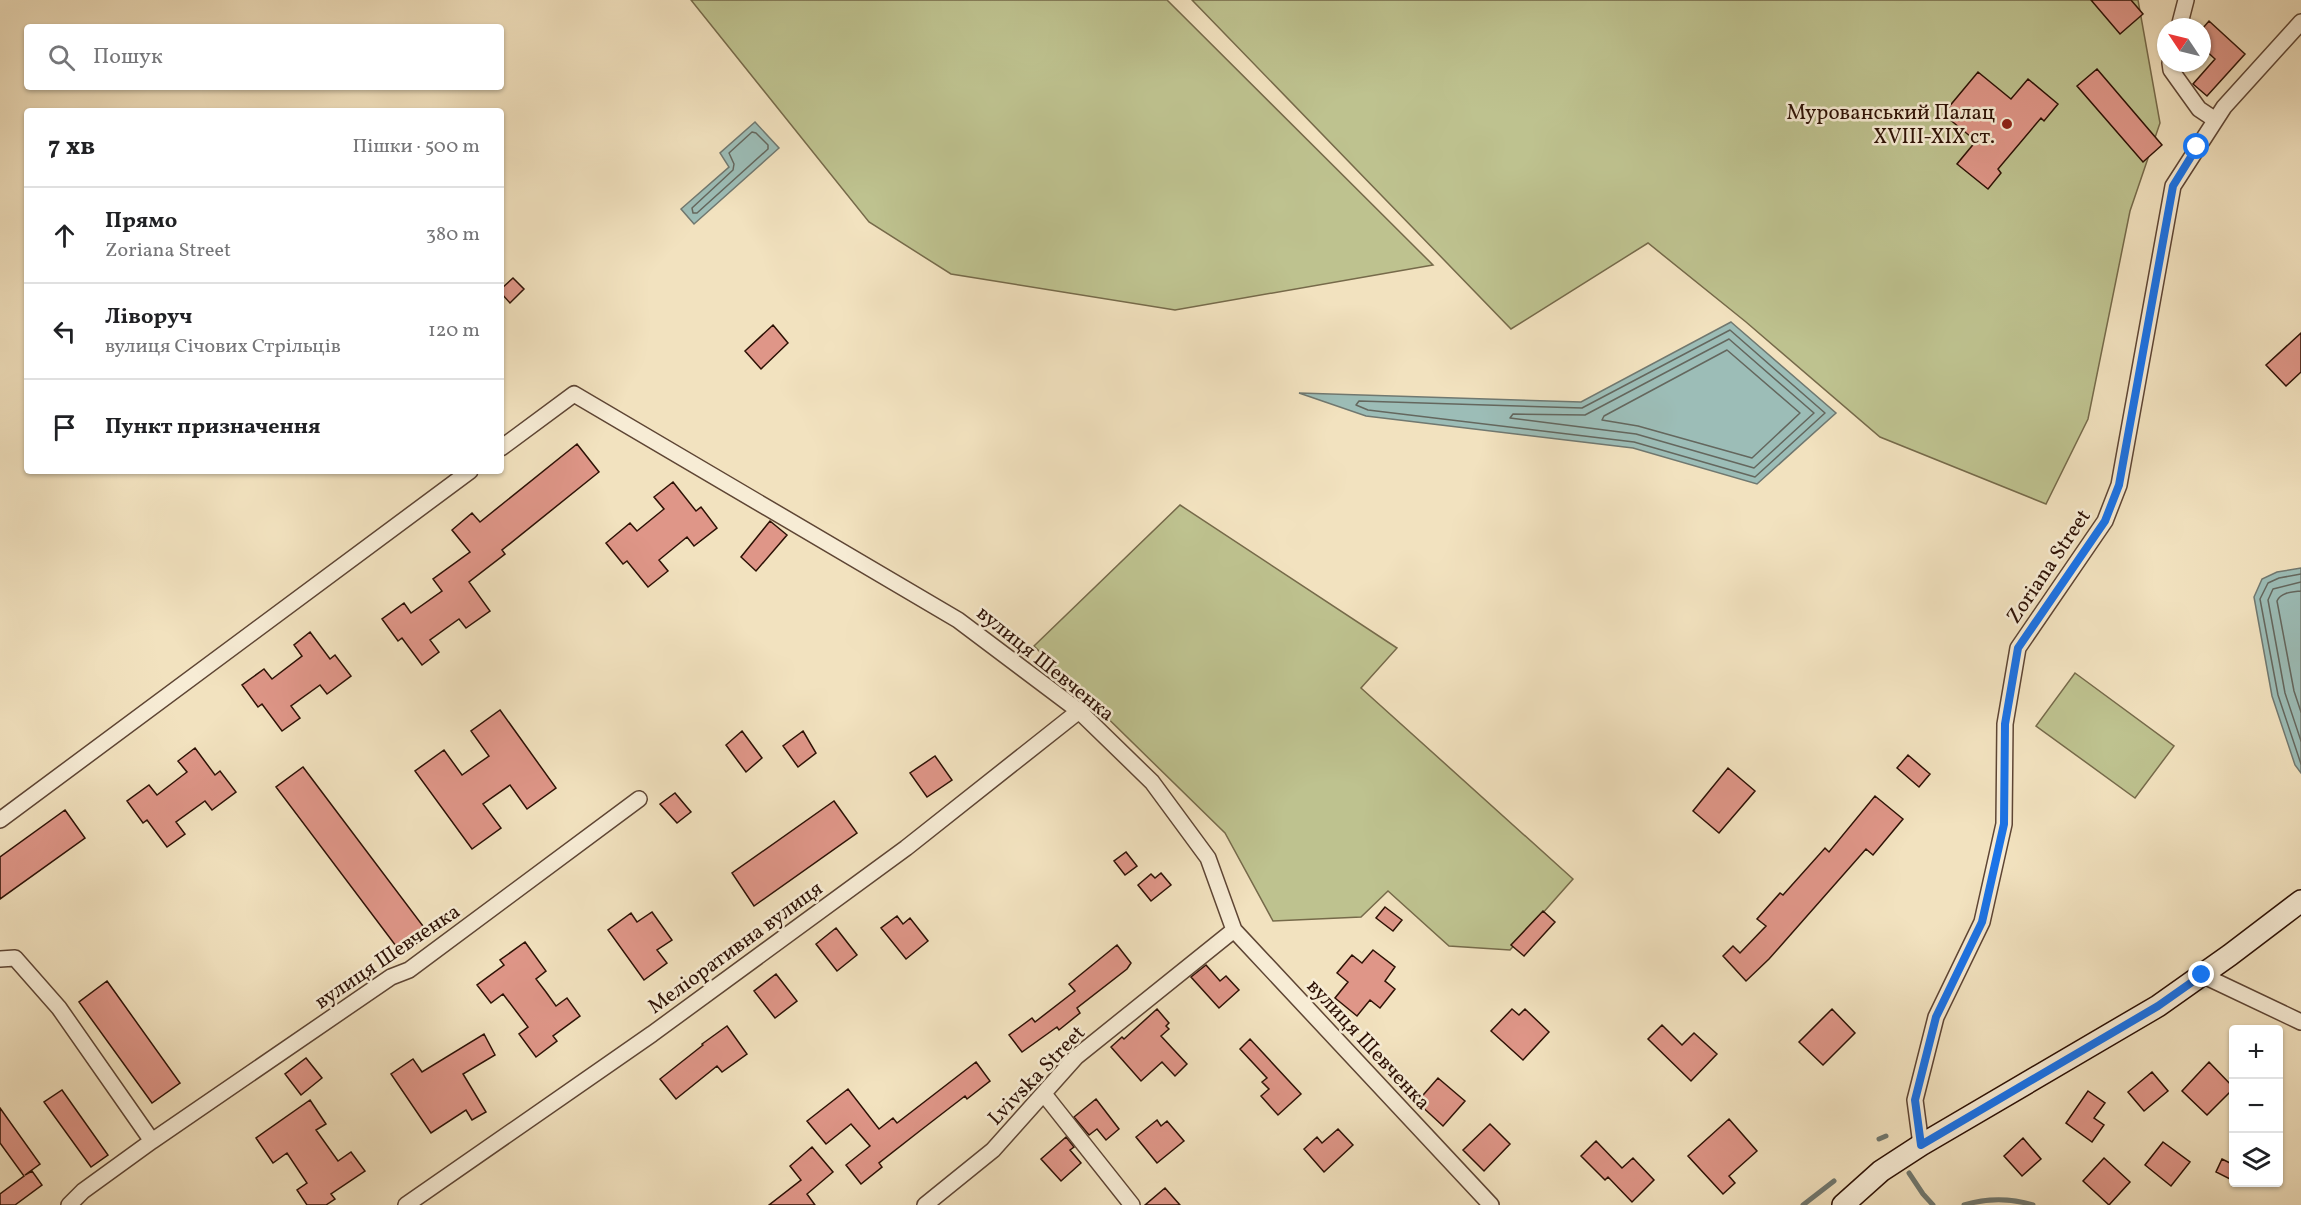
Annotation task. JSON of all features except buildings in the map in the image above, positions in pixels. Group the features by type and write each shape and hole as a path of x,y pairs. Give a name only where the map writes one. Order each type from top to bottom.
{"street":[{"path":"2181,18 2186,0"},
{"name":"Zoriana Street","path":"1921,1145 1915,1100 1936,1017 1982,922 2004,824 2005,724 2018,648 2105,521 2115,497 2173,186 2214,119 2300,25"},
{"path":"2172,72 2199,109 2214,119"},
{"name":"вулиця Шевченка","path":"504,446 574,394 958,620 1079,711 1152,782 1208,858 1234,930 1491,1205"},
{"path":"0,820 466,474"},
{"name":"Меліоративна вулиця","path":"406,1205 652,1034 878,869 1079,711"},
{"name":"вулиця Шевченка","path":"69,1205 83,1191 152,1141 392,977 409,970 639,799"},
{"path":"1843,1205 1881,1171 1921,1145 2158,1006 2301,901"},
{"name":"Lvivska Street","path":"925,1205 993,1150 1076,1057 1234,930"},
{"path":"0,959 15,958 59,1008 152,1141"},
{"path":"2202,975 2301,1022"},
{"path":"1044,1094 1132,1205"}],"green space":[{"path":"691,0 1167,0 1433,265 1175,310 951,274 869,222"},
{"path":"1192,0 2138,0 2160,123 2130,211 2088,419 2046,504 1880,437 1746,322 1648,243 1511,329"},
{"path":"1180,505 1397,648 1361,688 1573,879 1510,950 1449,946 1388,891 1361,917 1273,921 1225,833 1034,646"},
{"path":"2075,673 2174,746 2135,798 2036,726"}],"water":[{"path":"755,122 779,148 694,224 681,209 729,167 720,153"},
{"path":"1731,322 1836,413 1757,484 1633,448 1366,416 1299,393 1581,402"},
{"path":"2301,568 2301,773 2295,765 2272,696 2254,597 2262,579 2277,572"}],"waterway":[{"path":"1879,1139 1886,1136"},
{"path":"1909,1173 1933,1205"},
{"path":"1803,1205 1834,1181"},
{"path":"1964,1205 1998,1200 2033,1205"}],"place":[{"name":"Мурованський Палац XVIII-XIX ст.","path":"2007,124"}],"route":[{"path":"2197,147 2173,186 2119,485 2105,521 2018,648 2005,724 2004,824 1982,922 1936,1017 1915,1100 1921,1145 2158,1006 2202,975"}]}
